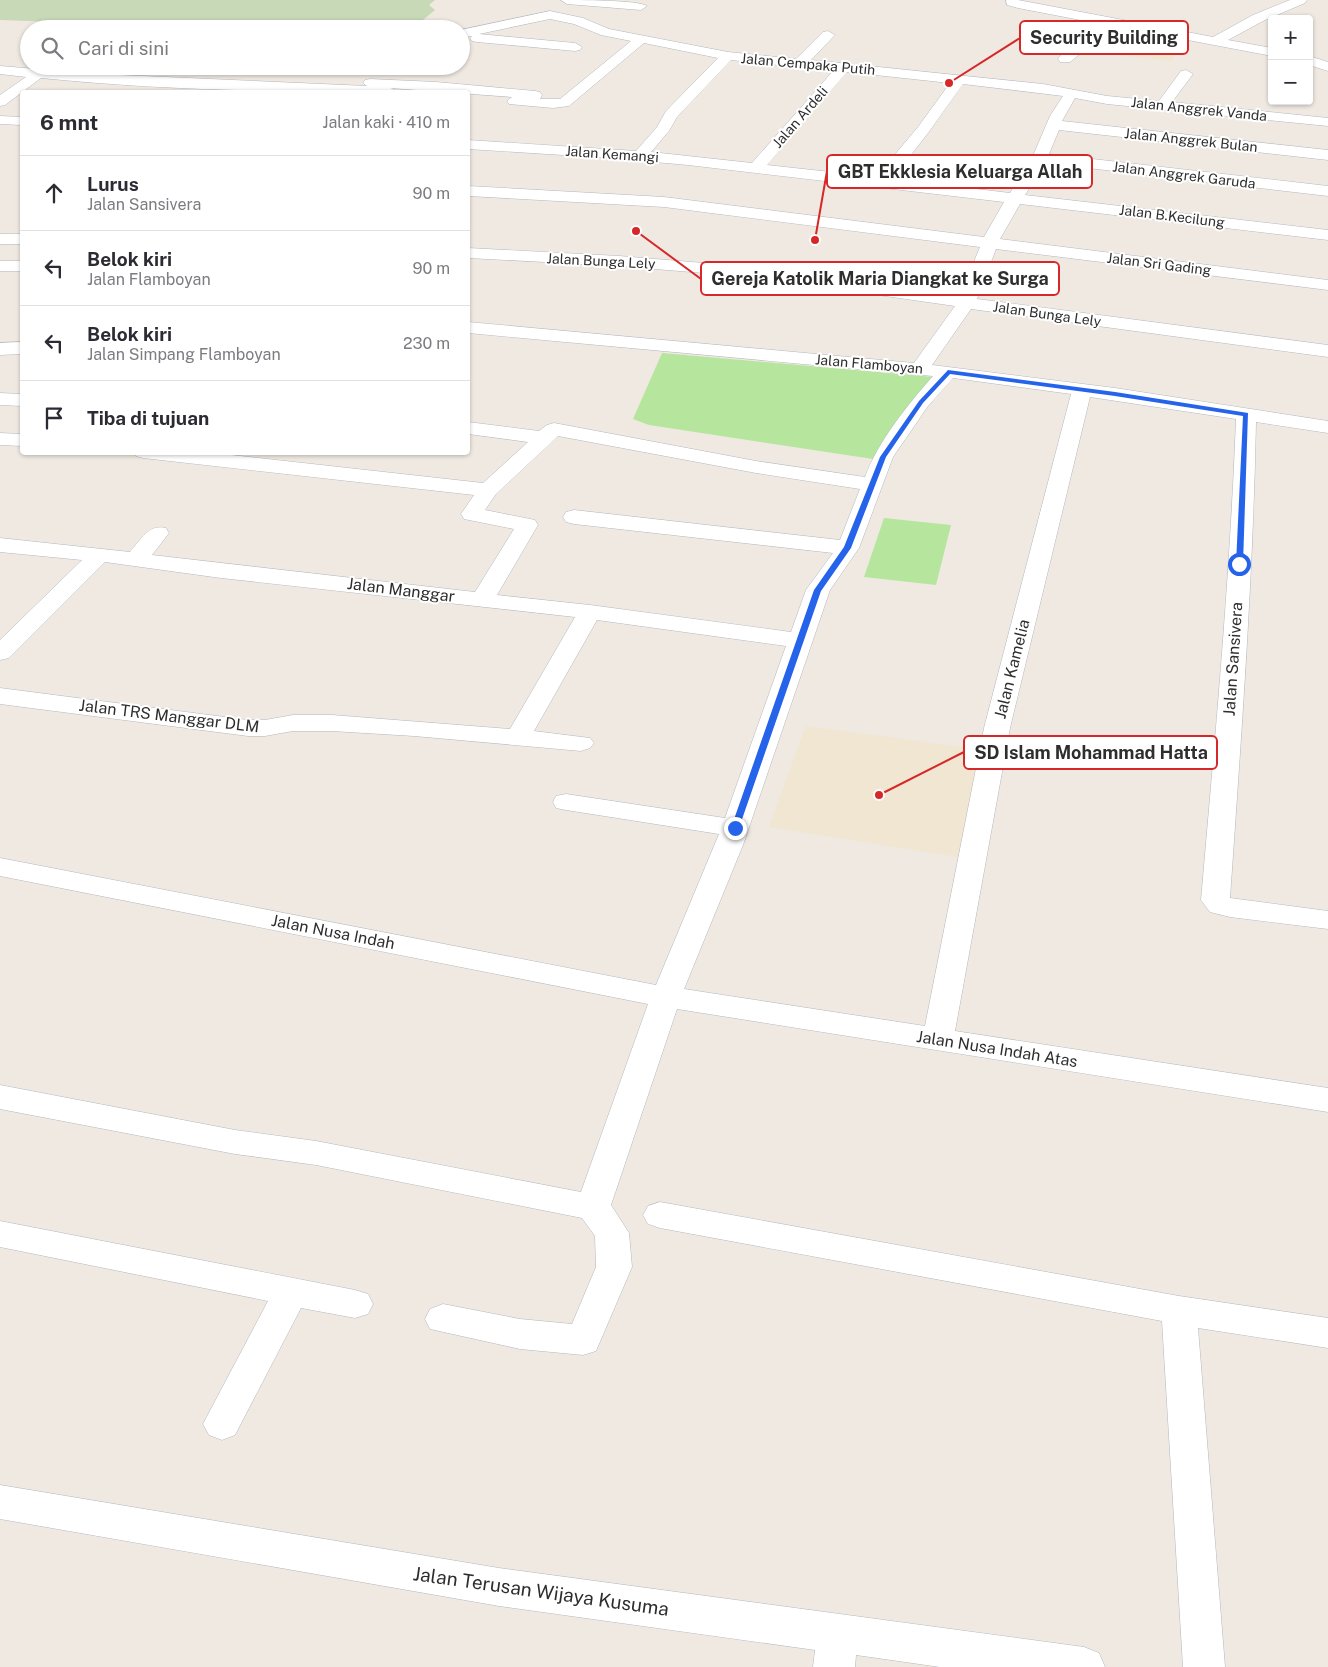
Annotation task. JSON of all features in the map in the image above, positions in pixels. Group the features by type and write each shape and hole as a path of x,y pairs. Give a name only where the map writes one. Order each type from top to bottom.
{"street":[{"path":"470,34 550,15 567,0 647,3"},
{"path":"1012,0 1011,2 1018,4 1112,20 1268,51"},
{"path":"1215,41 1258,18 1301,0"},
{"name":"Jalan Cempaka Putih","path":"550,15 578,21 606,32 640,40 728,56 1043,88 1071,94"},
{"path":"1065,59 1112,20"},
{"path":"800,63 828,35"},
{"path":"470,37 575,47"},
{"path":"470,42 476,38"},
{"path":"470,98 553,104 564,103 640,40"},
{"path":"640,155 664,128 663,125 671,114 728,56"},
{"path":"1313,61 1328,67"},
{"name":"Jalan Ardeli","path":"756,168 844,67"},
{"path":"0,70 20,73"},
{"path":"1163,105 1186,74"},
{"path":"0,102 38,75 209,83 326,85 370,90"},
{"path":"209,83 217,75"},
{"path":"881,182 923,130 960,79"},
{"path":"326,85 357,82 436,86 535,95 528,102"},
{"path":"919,369 967,302 990,242 1040,158 1057,116 1071,94"},
{"name":"Jalan Anggrek Vanda","path":"1071,94 1328,122"},
{"path":"0,120 20,122"},
{"name":"Jalan Anggrek Bulan","path":"1054,126 1328,155"},
{"name":"Jalan Kemangi","path":"470,145 640,155 881,182"},
{"name":"Jalan Anggrek Garuda","path":"1040,158 1328,191"},
{"name":"Jalan B.Kecilung","path":"881,182 1328,235"},
{"name":"Jalan Sri Gading","path":"470,191 664,202 1328,285"},
{"path":"0,239 20,239"},
{"name":"Jalan Bunga Lely","path":"470,253 690,266 752,272 998,308 1328,351"},
{"path":"0,266 20,266"},
{"name":"Jalan Flamboyan","path":"470,328 948,372 1328,427"},
{"path":"0,348 20,348"},
{"path":"593,1207 666,997 735,828 818,590 848,548 871,484 883,457 898,433 932,388 948,372"},
{"name":"Jalan Kamelia","path":"938,1040 997,728 1082,390"},
{"path":"0,399 20,400"},
{"name":"Jalan Sansivera","path":"1246,415 1244,487 1230,715 1214,892 1215,900 1217,903 1230,908 1328,920"},
{"path":"470,428 544,438"},
{"path":"482,600 527,525 472,514 488,490 552,429 557,428 756,467 871,484"},
{"path":"0,439 20,440"},
{"path":"170,455 488,490"},
{"path":"574,517 848,548"},
{"path":"136,560 158,533"},
{"name":"Jalan Manggar","path":"0,545 590,612 801,642"},
{"path":"0,653 100,555"},
{"path":"518,737 590,612"},
{"name":"Jalan TRS Manggar DLM","path":"0,696 248,728 264,728 293,723 332,723 518,737 582,744"},
{"path":"566,802 735,828"},
{"name":"Jalan Nusa Indah","path":"0,867 666,997"},
{"name":"Jalan Nusa Indah Atas","path":"666,997 1328,1100"},
{"path":"0,1097 234,1142 316,1153 593,1207 612,1233 614,1266 583,1340 520,1334 443,1319"},
{"path":"660,1215 1179,1310 1328,1333"},
{"path":"0,1234 355,1304"},
{"path":"222,1424 291,1292"},
{"path":"1179,1310 1204,1667"},
{"name":"Jalan Terusan Wijaya Kusuma","path":"0,1502 499,1587 836,1650 1084,1667"}],"shaded area":[{"path":"1126,26 1167,33 1155,47 1179,50 1171,61 1103,53"},
{"path":"806,726 985,750 964,858 769,827"}],"green space":[{"path":"0,0 435,0 429,5 435,10 423,20 0,20"},
{"path":"662,353 934,377 873,459 649,425 633,419"},
{"path":"884,518 951,525 936,585 864,577"}],"place":[{"name":"Security Building","path":"949,83"},
{"name":"Gereja Katolik Maria Diangkat ke Surga","path":"636,231"},
{"name":"GBT Ekklesia Keluarga Allah","path":"815,240"},
{"name":"SD Islam Mohammad Hatta","path":"879,795"}],"route":[{"path":"735,828 818,590 848,548 871,484 883,457 921,402 948,372 1115,394 1246,415 1239,564"}]}
